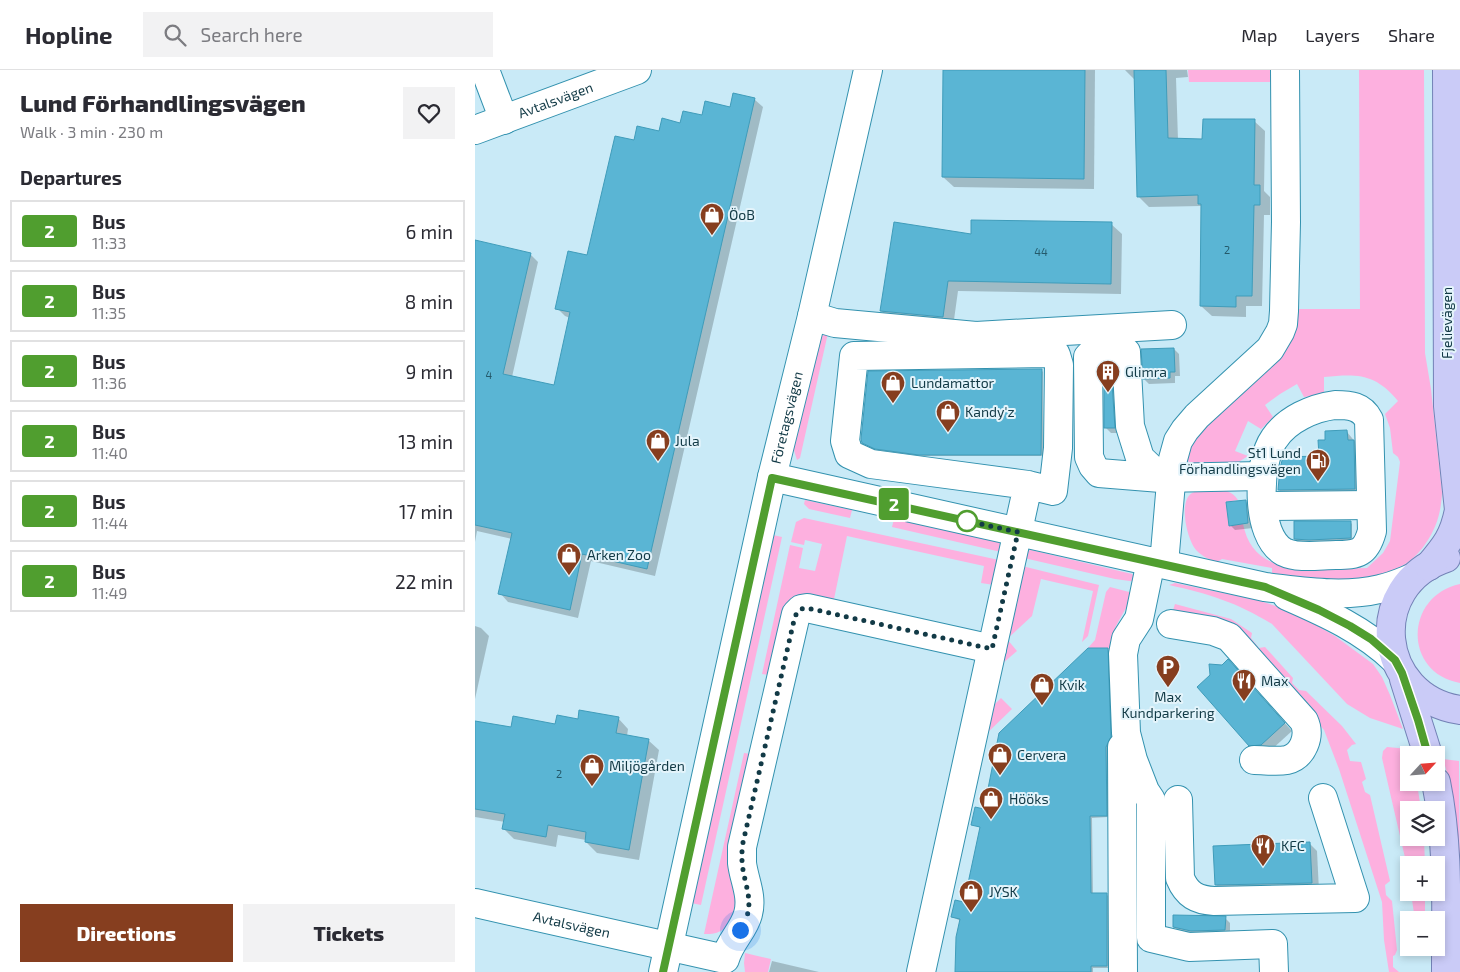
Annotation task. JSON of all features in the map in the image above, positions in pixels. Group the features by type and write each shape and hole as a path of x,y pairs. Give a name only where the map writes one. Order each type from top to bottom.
{"main road":[{"name":"Fjelievägen","path":"1425,746 1391,642 1391,621 1397,600 1451,539 1459,510 1447,406 1447,70"},
{"path":"1421,572 1445,559 1460,556"},
{"path":"1399,667 1415,689 1431,701 1441,706 1460,710"},
{"path":"1437,791 1445,860 1446,972"}],"street":[{"path":"485,70 503,120"},
{"name":"Avtalsvägen","path":"475,130 637,70"},
{"name":"Företagsvägen","path":"663,972 667,946 772,478 812,316 868,70"},
{"path":"1274,972 1273,944 1189,947 1151,938 1151,800 1145,791 1133,760 1126,733 1123,646 1129,632 1139,619 1157,563 1166,478 1178,441 1197,416 1271,349 1283,324 1286,222 1285,70"},
{"path":"812,316 835,322 976,336 1172,324"},
{"path":"1166,478 1140,458 1130,426 1125,352 1092,352 1088,357 1089,457 1093,466 1099,472 1166,478 1261,476"},
{"path":"1047,353 1056,355 1059,365 1058,448 1053,491 1028,485 871,464 849,454 845,441 854,356 1047,353"},
{"path":"1351,405 1359,408 1366,414 1370,426 1371,505 1372,531 1369,544 1363,550 1352,555 1294,555 1284,552 1273,544 1270,538 1263,506 1261,476 1265,458 1273,439 1294,420 1318,407 1351,405"},
{"path":"772,478 1265,587 1311,592 1361,592 1379,589 1421,572"},
{"path":"921,972 1028,485"},
{"path":"1263,506 1371,505"},
{"path":"1265,587 1319,610 1350,626 1371,639 1399,667"},
{"path":"723,965 728,948 744,924 749,912 749,898 742,863 742,847 796,614 801,609 807,608 992,649"},
{"path":"1171,624 1213,631 1229,637 1304,721 1307,732 1306,740 1301,750 1293,757 1286,760 1254,760"},
{"path":"1123,972 1122,746 1126,733"},
{"path":"1178,800 1180,878 1184,887 1194,897 1214,901 1355,898 1323,798"},
{"name":"Avtalsvägen","path":"475,903 667,946 723,965"}],"shaded area":[{"path":"1188,70 1272,70 1272,82 1189,82"},
{"path":"1359,70 1424,70 1425,353 1431,389 1442,493 1438,519 1426,543 1412,559 1395,570 1376,576 1334,580 1272,573 1272,568 1222,559 1217,562 1206,558 1197,551 1187,530 1185,504 1192,493 1198,491 1222,490 1233,495 1238,500 1226,502 1229,526 1243,524 1253,548 1262,557 1274,563 1330,569 1367,568 1383,553 1390,541 1400,462 1393,453 1390,428 1385,414 1398,401 1390,392 1373,380 1356,376 1324,377 1324,394 1304,397 1297,384 1280,394 1265,405 1273,417 1261,429 1248,421 1235,451 1248,456 1237,463 1192,464 1185,459 1183,452 1293,297 1299,297 1299,309 1360,309"},
{"path":"828,333 800,458 797,460 793,447 819,337"},
{"path":"805,500 852,510 850,518 809,509 804,504"},
{"path":"804,518 999,560 994,585 981,583 984,566 847,536 834,599 805,596 792,599 787,603 769,675 762,674 790,545 803,548 799,568 815,571 822,544 805,540 804,545 791,542 796,522"},
{"path":"894,519 1003,543 1001,552 892,527"},
{"path":"773,535 782,537 701,905 691,903"},
{"path":"1031,550 1132,574 1138,580 1137,582 1115,579 1024,558 1027,551"},
{"path":"1022,566 1099,585 1088,636 1082,642 1093,591 1041,579 1032,616 1007,639 1017,651 1003,663 1001,661"},
{"path":"1175,583 1257,600 1279,607 1304,618 1335,636 1373,664 1382,677 1403,729 1370,718 1347,704 1272,624 1222,600 1169,585"},
{"path":"1460,584 1460,683 1441,676 1428,665 1420,650 1418,634 1420,618 1428,603 1442,591"},
{"path":"1110,587 1133,593 1113,633 1110,649 1088,648 1095,640 1106,592"},
{"path":"1175,604 1231,619 1252,633 1251,638 1259,648 1265,647 1293,678 1292,683 1299,690 1306,691 1342,726 1356,744 1347,750 1350,761 1361,762 1366,779 1362,782 1365,792 1370,795 1390,881 1385,885 1386,895 1392,901 1397,950 1393,956 1393,967 1399,972 1389,972 1384,940 1382,902 1339,769 1324,730 1232,623 1173,610"},
{"path":"1001,698 1012,709 982,738 991,708"},
{"path":"1387,747 1400,748 1400,791 1418,791 1420,801 1400,801 1400,836 1382,758 1383,751"},
{"path":"744,753 751,754 739,902 728,926 712,934 704,934"},
{"path":"1445,759 1459,761 1460,873 1459,844"},
{"path":"1402,846 1424,846 1425,856 1405,856"},
{"path":"1412,901 1425,901 1425,911 1414,911"},
{"path":"745,953 771,959 768,972 745,972"}],"building":[{"path":"943,70 1085,70 1084,179 942,177"},
{"path":"1134,70 1166,70 1168,138 1202,139 1203,119 1255,119 1254,185 1260,185 1260,205 1254,205 1252,296 1236,296 1236,307 1200,306 1201,204 1198,204 1198,195 1137,197"},
{"path":"733,93 755,98 647,569 582,554 570,610 498,594 512,533 475,525 475,240 531,253 503,374 554,385 570,312 555,309 568,251 587,255 615,136 634,140 637,126 659,131 662,118 680,123 683,111 702,115 705,101 730,107"},
{"path":"971,220 1112,222 1111,284 948,281 943,317 880,311 894,222 971,234"},
{"path":"1174,348 1175,372 1170,372 1170,378 1143,379 1141,349"},
{"path":"1104,368 1111,368 1115,428 1104,428"},
{"path":"1042,369 1041,455 919,455 875,449 862,443 868,371"},
{"path":"1347,430 1348,440 1354,440 1355,489 1278,490 1283,457 1319,456 1318,440 1325,440 1325,431"},
{"path":"1246,500 1248,523 1229,526 1226,502"},
{"path":"1294,521 1351,521 1351,538 1294,539"},
{"path":"1088,648 1108,648 1111,737 1106,747 1107,816 1090,816 1091,893 1107,893 1107,966 1091,966 1091,972 955,972 956,937 960,919 951,917 955,900 964,902 980,827 971,825 975,807 984,809 999,733"},
{"name":"Max","path":"1228,659 1285,723 1261,745 1249,746 1197,687 1210,675 1209,664 1222,665"},
{"path":"579,710 619,717 616,733 649,739 629,850 585,842 586,832 548,825 546,837 502,829 505,814 475,809 475,721 511,727 513,716 555,724 557,715 578,719"},
{"name":"KFC","path":"1310,842 1312,883 1215,885 1213,846"},
{"path":"1173,915 1226,916 1225,930 1191,931 1173,927"}],"bus line":[{"name":"2","path":"663,972 667,946 772,478 1265,587 1319,610 1350,626 1385,650 1395,660 1402,673 1425,746"}],"place":[{"name":"ÖoB","path":"712,236"},
{"name":"Glimra","path":"1108,393"},
{"name":"Lundamattor","path":"893,404"},
{"name":"Kandy'z","path":"948,433"},
{"name":"Jula","path":"658,462"},
{"name":"St1 Lund Förhandlingsvägen","path":"1318,482"},
{"name":"Arken Zoo","path":"569,576"},
{"name":"Max Kundparkering","path":"1168,688"},
{"name":"Max","path":"1244,702"},
{"name":"Kvik","path":"1042,706"},
{"name":"Cervera","path":"1000,776"},
{"name":"Miljögården","path":"592,787"},
{"name":"Hööks","path":"991,820"},
{"name":"KFC","path":"1263,867"},
{"name":"JYSK","path":"971,913"}],"route":[{"path":"740,930 750,906 742,863 742,847 797,612 807,608 992,649 1018,532 967,521"}]}
